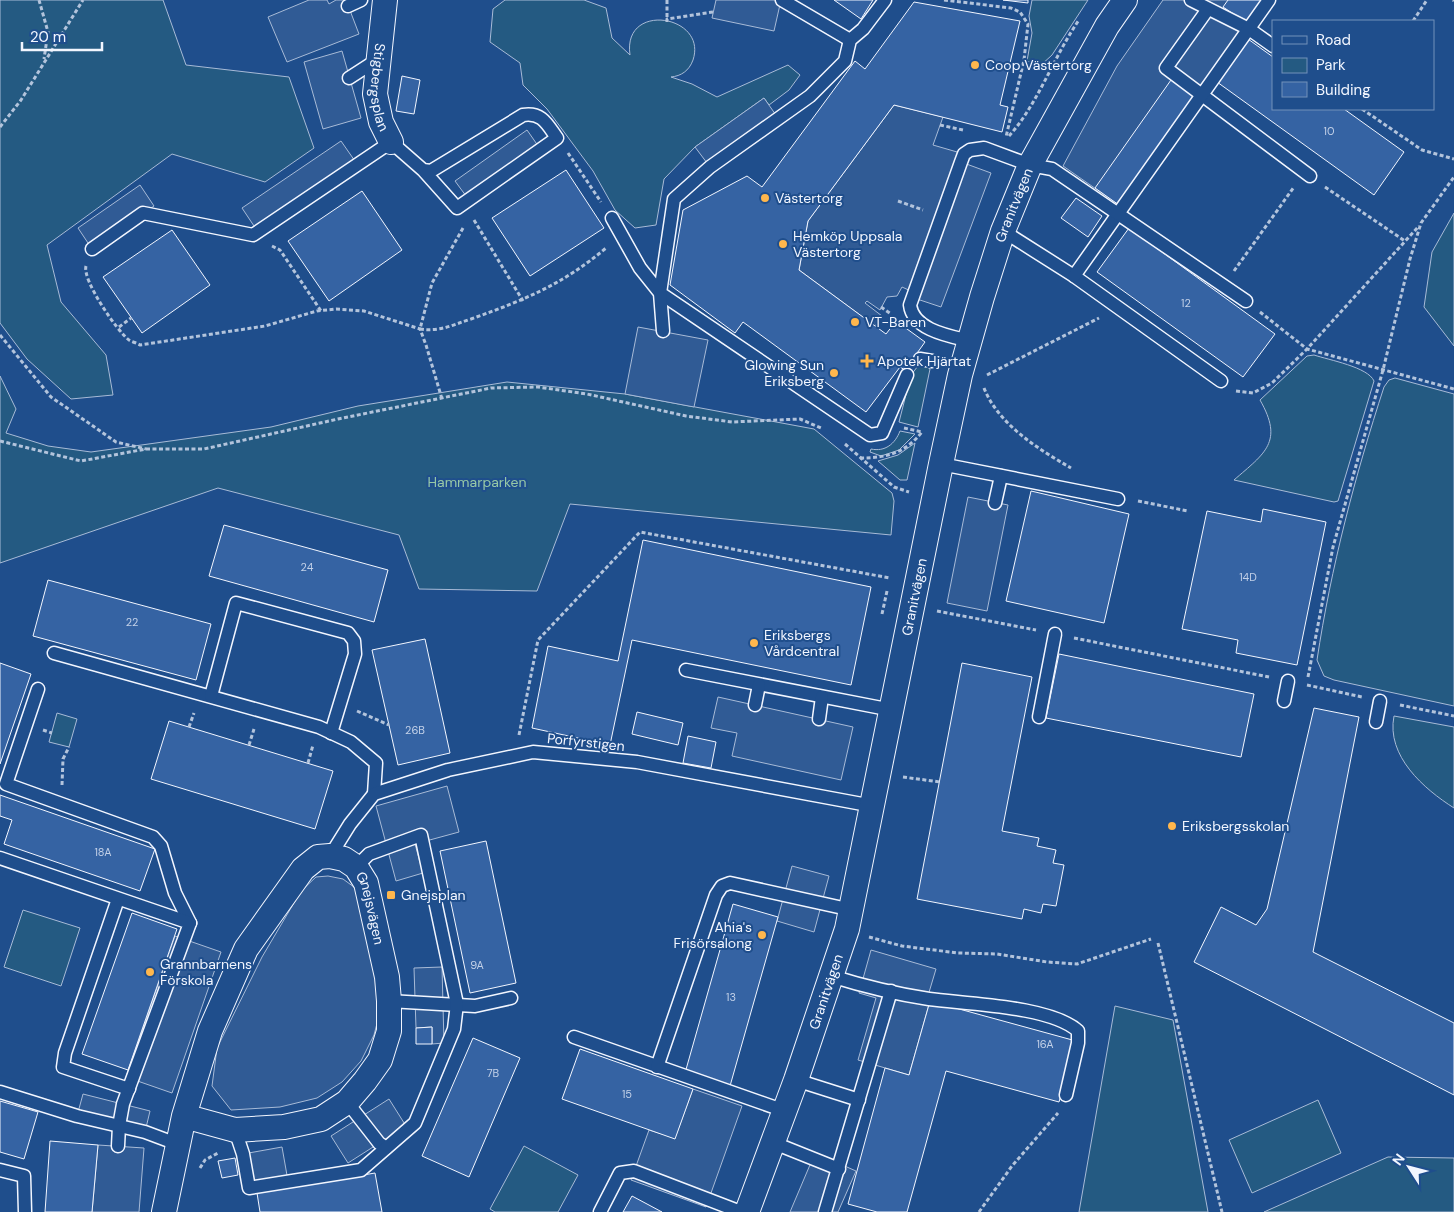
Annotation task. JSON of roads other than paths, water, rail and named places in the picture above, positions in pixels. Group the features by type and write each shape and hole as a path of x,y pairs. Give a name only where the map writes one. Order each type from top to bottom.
{"street":[{"name":"Stigbergsplan","path":"386,0 375,94 381,122 391,142"},
{"name":"Granitvägen","path":"747,1212 796,1080 849,919 914,605 940,464 960,375 1003,231 1030,165 1107,26 1125,0"},
{"name":"Gnejsvägen","path":"184,1116 235,1130 284,1127 320,1118 346,1102 380,1060 389,1031 389,1001 387,977 366,883 356,867 344,859 330,856"},
{"path":"164,1212 184,1116 210,1031 246,949 303,869 318,857 330,856"}],"lane":[{"path":"348,6 361,0"},
{"path":"782,0 850,40"},
{"path":"663,332 660,293 674,198 710,167 810,96 845,60 850,40 863,29 885,0"},
{"path":"1191,0 1249,29 1272,45"},
{"path":"1074,276 1269,0"},
{"path":"1208,9 1166,68 1307,174"},
{"path":"349,78 380,58"},
{"path":"92,249 143,214 253,235 391,142 423,170 457,208 557,138 543,119 534,114 523,116 431,171 423,170"},
{"path":"970,341 939,333 914,318 910,305 913,292 964,154 970,150 984,148 1030,165 1052,169 1246,301"},
{"path":"612,218 640,268 660,293 870,435 882,433 907,376"},
{"path":"1003,231 1074,276 1221,381"},
{"path":"940,464 1118,499"},
{"path":"995,503 1001,476"},
{"path":"211,696 236,603 348,633 354,641 356,654 331,733"},
{"path":"1038,716 1055,634"},
{"path":"54,653 318,727 351,742 376,763 374,794 350,824 330,856"},
{"path":"686,670 892,710"},
{"path":"1284,701 1288,680"},
{"path":"755,705 759,684"},
{"path":"38,689 6,784 153,837 161,846 175,892 190,923 129,1089 119,1126 118,1146"},
{"path":"819,719 822,696"},
{"path":"1376,722 1380,701"},
{"name":"Porfyrstigen","path":"374,794 448,770 533,752 637,762 873,806"},
{"path":"235,1130 243,1154 249,1188 361,1170 415,1123 454,1029 457,1004 421,835 369,854 356,867"},
{"path":"0,858 190,923"},
{"path":"657,1067 716,895 722,886 730,883 849,919"},
{"path":"118,899 65,1053 63,1067 129,1089"},
{"path":"831,976 927,999 1022,1010 1069,1022 1078,1031 1078,1043 1066,1095"},
{"path":"825,1212 891,991"},
{"path":"389,1001 475,1006 511,998"},
{"path":"574,1037 785,1111"},
{"path":"796,1080 859,1100"},
{"path":"0,1092 177,1144"},
{"path":"346,1102 379,1143 386,1148"},
{"path":"774,1143 839,1169"},
{"path":"0,1170 24,1176 25,1212"},
{"path":"600,1212 620,1172 634,1171 741,1212"}],"place":[{"name":"Coop Västertorg","path":"975,65"},
{"name":"Västertorg","path":"765,198"},
{"name":"Hemköp Uppsala Västertorg","path":"783,244"},
{"name":"VT-Baren","path":"855,322"},
{"name":"Apotek Hjärtat","path":"867,361"},
{"name":"Glowing Sun Eriksberg","path":"834,373"},
{"name":"Eriksbergs Vårdcentral","path":"754,643"},
{"name":"Eriksbergsskolan","path":"1172,826"},
{"name":"Gnejsplan","path":"391,895"},
{"name":"Ahia's Frisörsalong","path":"762,935"},
{"name":"Grannbarnens Förskola","path":"150,972"}],"park label":[{"name":"Hammarparken","path":"477,482"}]}
